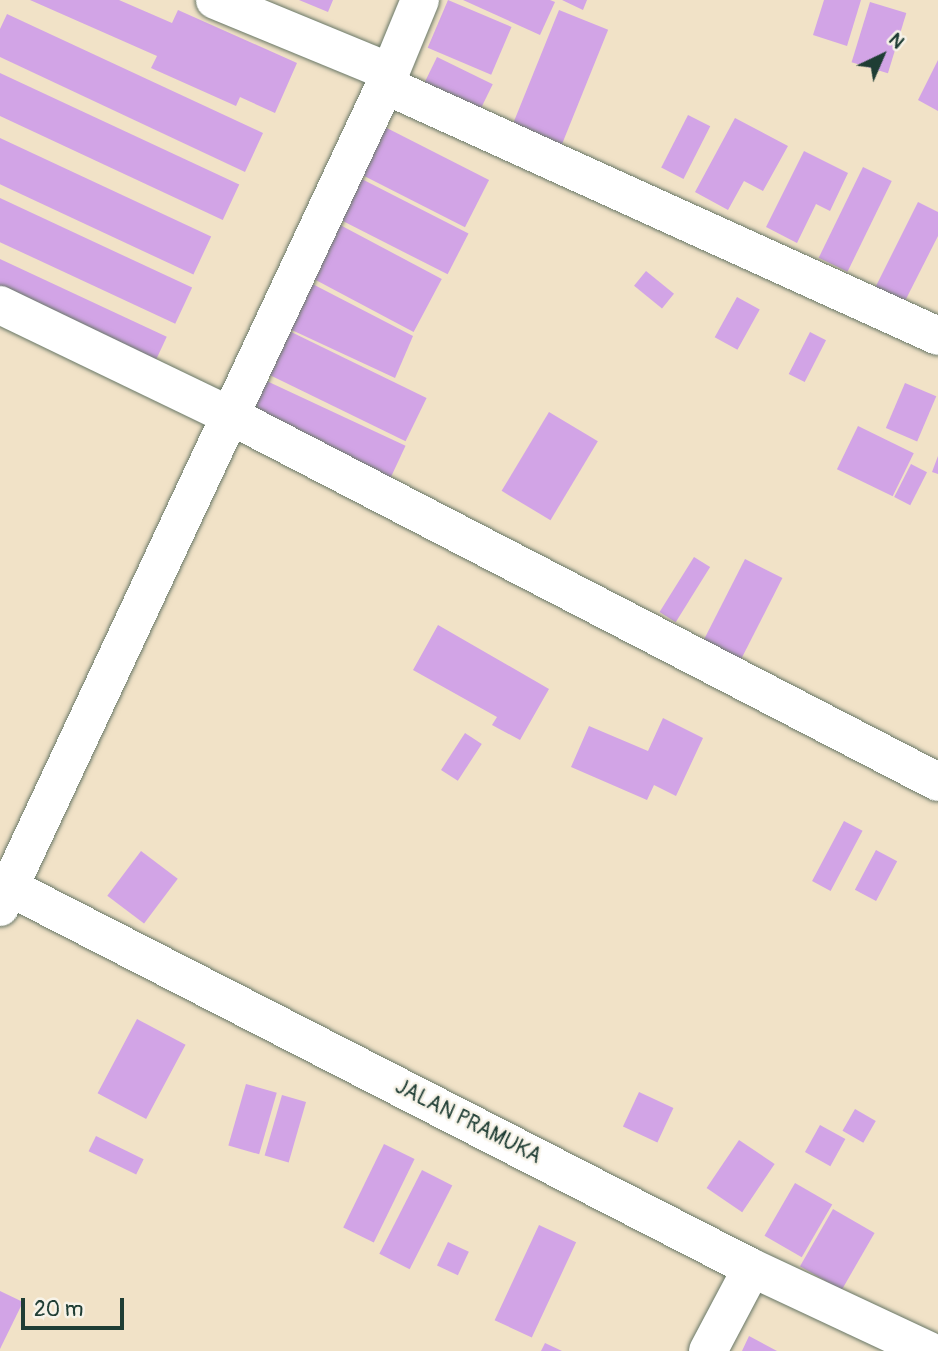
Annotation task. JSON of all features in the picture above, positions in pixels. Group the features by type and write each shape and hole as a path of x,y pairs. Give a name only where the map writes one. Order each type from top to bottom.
{"street":[{"path":"215,0 938,336"},
{"path":"5,897 388,79 420,0"},
{"path":"0,305 231,416 938,782"},
{"name":"JALAN PRAMUKA","path":"5,897 752,1268 929,1351"},
{"path":"708,1351 752,1268"}],"building":[{"path":"30,0 119,0 172,23 178,10 297,63 275,113 240,97 236,106 151,68 157,56"},
{"path":"299,0 333,0 328,12"},
{"path":"448,0 512,27 491,75 428,48"},
{"path":"463,0 550,0 555,2 540,35"},
{"path":"562,0 587,0 583,10"},
{"path":"824,0 861,0 847,46 813,35"},
{"path":"870,2 906,13 888,73 852,62"},
{"path":"559,10 608,30 561,147 512,127"},
{"path":"7,14 263,133 245,172 0,57 0,29"},
{"path":"437,57 493,84 478,114 423,87"},
{"path":"938,60 938,111 918,100"},
{"path":"0,73 239,185 223,220 0,116"},
{"path":"688,115 710,126 683,179 661,168"},
{"path":"735,118 788,146 763,191 744,181 728,210 695,192"},
{"path":"375,122 489,180 465,227 351,169"},
{"path":"0,138 211,236 193,275 0,184"},
{"path":"804,151 848,173 830,211 816,204 797,243 766,227"},
{"path":"863,167 892,181 847,272 819,258"},
{"path":"350,173 469,233 448,274 329,214"},
{"path":"0,198 192,288 175,324 0,242"},
{"path":"918,202 938,212 938,236 904,303 875,288"},
{"path":"327,218 442,279 414,332 299,271"},
{"path":"0,259 167,337 150,373 0,303"},
{"path":"646,271 674,294 662,308 634,286"},
{"path":"299,277 413,336 395,378 281,325"},
{"path":"737,297 760,310 737,350 715,337"},
{"path":"281,327 427,398 406,441 260,370"},
{"path":"810,332 826,340 805,382 789,374"},
{"path":"256,376 406,446 388,484 238,414"},
{"path":"905,383 936,396 917,441 886,428"},
{"path":"549,412 598,441 550,520 502,491"},
{"path":"858,426 914,453 893,496 837,469"},
{"path":"938,456 938,474 932,472"},
{"path":"911,464 927,472 910,505 894,497"},
{"path":"694,557 710,567 676,622 660,612"},
{"path":"745,559 782,578 733,674 696,655"},
{"path":"438,625 549,689 520,740 492,725 497,717 413,670"},
{"path":"663,718 703,738 676,796 654,785 647,800 571,767 589,726 648,751"},
{"path":"465,733 482,744 458,781 441,770"},
{"path":"844,821 863,831 831,891 812,881"},
{"path":"876,850 897,861 876,901 855,890"},
{"path":"141,851 178,879 144,923 107,896"},
{"path":"137,1019 186,1045 146,1119 98,1093"},
{"path":"246,1084 277,1093 259,1154 228,1146"},
{"path":"639,1092 673,1108 657,1142 623,1126"},
{"path":"282,1095 306,1102 289,1162 265,1156"},
{"path":"855,1109 876,1121 863,1143 842,1131"},
{"path":"820,1125 845,1139 830,1166 805,1152"},
{"path":"96,1136 144,1159 136,1175 89,1151"},
{"path":"739,1140 775,1164 742,1212 707,1188"},
{"path":"384,1144 415,1159 374,1242 343,1228"},
{"path":"422,1170 452,1185 410,1269 379,1254"},
{"path":"795,1183 832,1204 802,1257 764,1236"},
{"path":"833,1209 875,1233 842,1290 800,1266"},
{"path":"539,1225 576,1242 532,1337 495,1320"},
{"path":"448,1242 469,1252 458,1275 437,1266"},
{"path":"0,1291 23,1302 0,1349"},
{"path":"749,1336 777,1351 742,1351"},
{"path":"545,1343 562,1351 541,1351"}]}
